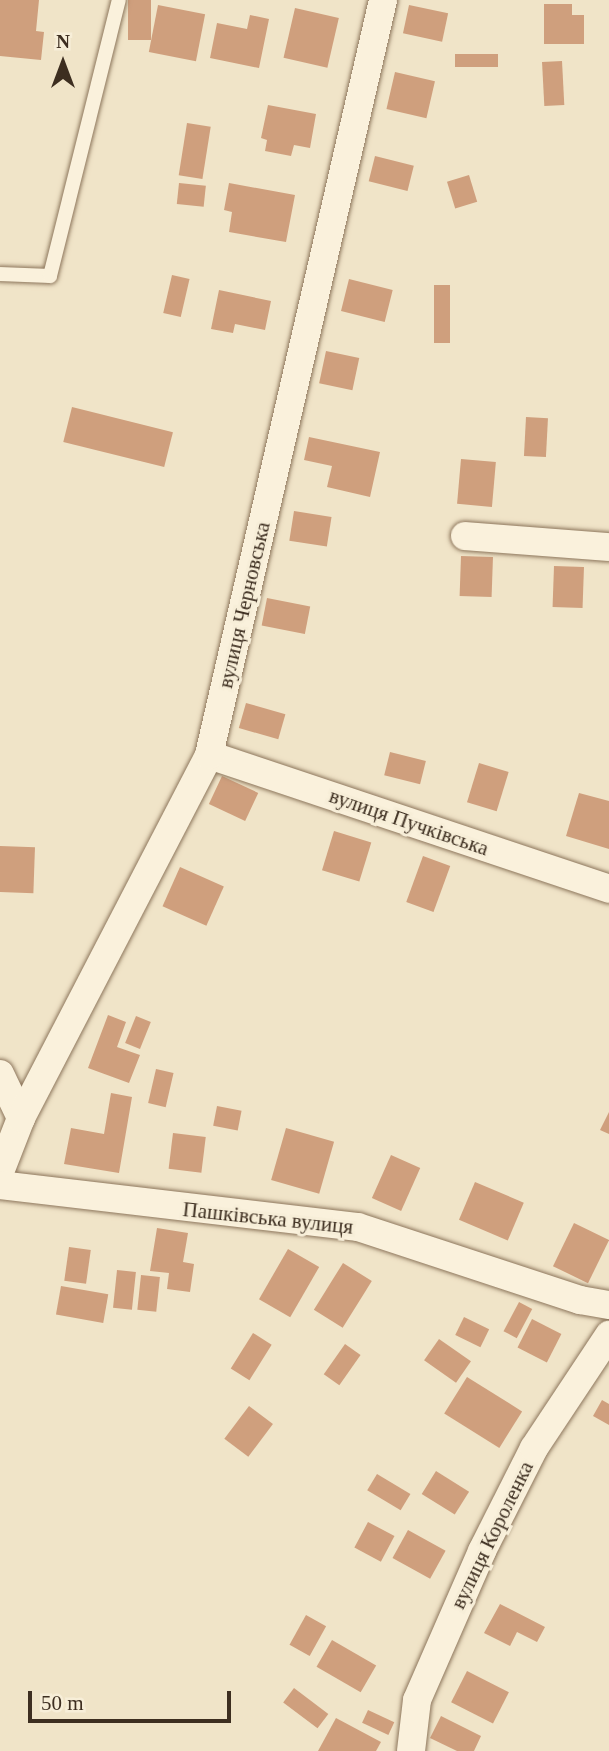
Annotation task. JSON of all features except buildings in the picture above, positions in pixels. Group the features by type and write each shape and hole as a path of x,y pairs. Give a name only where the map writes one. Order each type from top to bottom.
{"street":[{"name":"вулиця Черновська","path":"0,1172 21,1118 209,755 383,0"},
{"path":"465,536 609,547"},
{"name":"вулиця Пучківська","path":"209,755 609,889"},
{"path":"0,1074 21,1118"},
{"name":"Пашківська вулиця","path":"0,1185 358,1227 580,1300 609,1305"},
{"name":"вулиця Короленка","path":"411,1751 417,1700 482,1550 534,1448 609,1335"}],"lane":[{"path":"0,274 50,276 119,0"}]}
